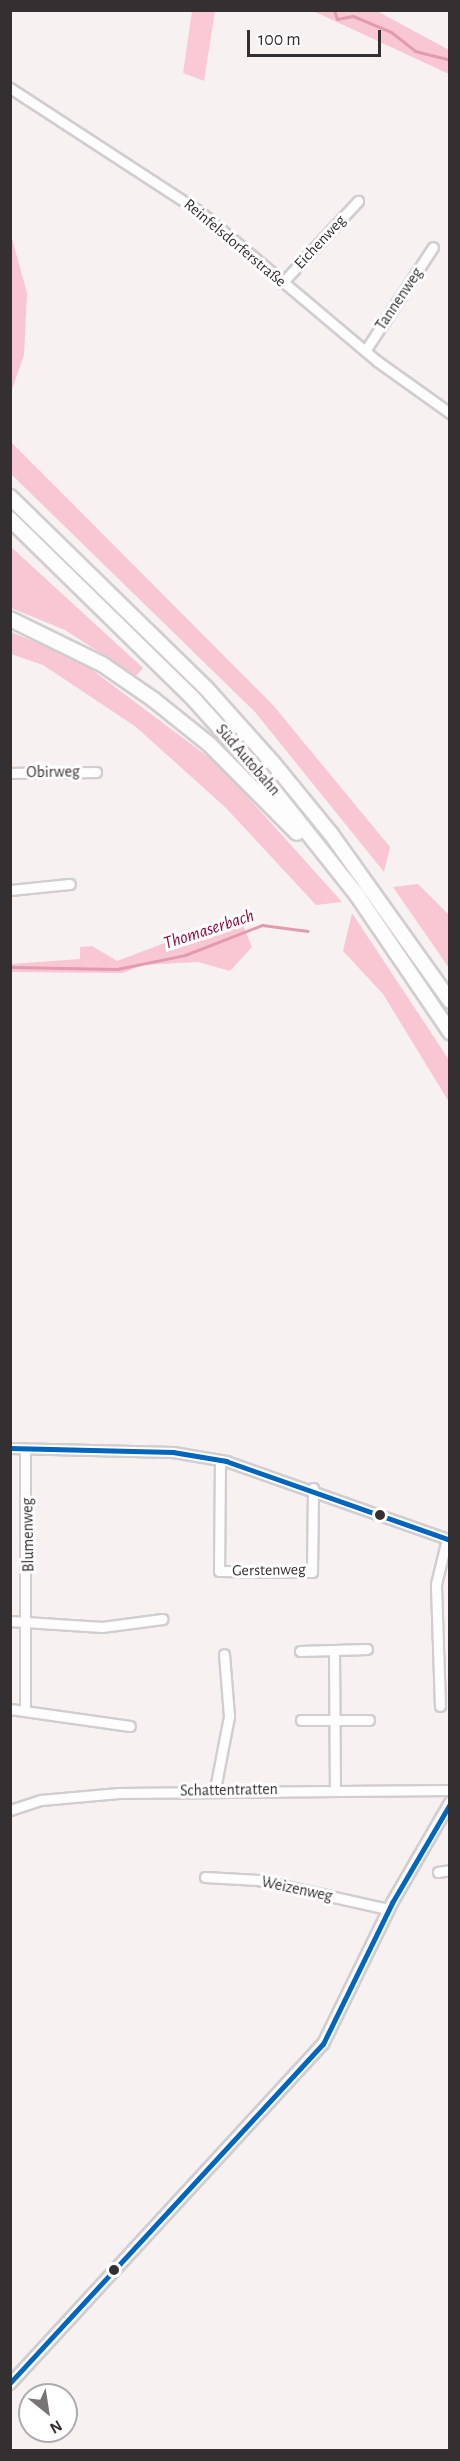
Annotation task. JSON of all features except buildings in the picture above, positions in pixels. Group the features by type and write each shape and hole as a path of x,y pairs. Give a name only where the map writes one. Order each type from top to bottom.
{"highway":[{"name":"Süd Autobahn","path":"10,497 205,687 273,763 331,834 450,1001"},
{"name":"Süd Autobahn","path":"10,519 191,696 337,868 450,1032"},
{"path":"10,619 102,664 154,700 209,744 311,850 337,868"}],"main road":[{"path":"10,2384 323,2044 388,1909 450,1803"}],"street":[{"name":"Reinfelsdorferstraße","path":"10,88 156,180 365,351 450,412"},
{"name":"Eichenweg","path":"282,283 358,201"},
{"name":"Tannenweg","path":"365,351 434,247"},
{"name":"Obirweg","path":"10,773 96,772"},
{"path":"10,891 70,884"},
{"path":"10,1448 172,1452 220,1460 313,1488 448,1539 436,1584 440,1706"},
{"name":"Blumenweg","path":"25,1710 28,1622 26,1449"},
{"name":"Gerstenweg","path":"220,1460 219,1572 312,1572 313,1488"},
{"path":"10,1621 102,1628 162,1619"},
{"path":"300,1651 367,1649"},
{"path":"334,1650 336,1788"},
{"path":"215,1789 229,1716 224,1654"},
{"path":"10,1709 130,1726"},
{"path":"301,1720 369,1720"},
{"name":"Schattentratten","path":"10,1810 41,1800 215,1789 450,1790"},
{"path":"438,1872 450,1870"},
{"name":"Weizenweg","path":"205,1877 250,1879 388,1909"}],"shaded area":[{"path":"192,11 215,11 204,81 183,73"},
{"path":"313,11 377,11 449,50 449,74"},
{"path":"11,235 27,293 24,355 11,392"},
{"path":"10,441 272,704 390,847 384,872 255,712 11,474"},
{"path":"10,546 143,668 136,676 65,630 11,608"},
{"path":"11,632 79,660 219,765 342,902 316,905 226,808 136,727 43,665 11,654"},
{"path":"418,884 449,915 449,968 393,887"},
{"path":"352,913 449,1060 449,1102 383,994 343,951"},
{"path":"242,923 252,947 230,971 198,962 142,965 123,973 11,972 11,964 80,959 80,947 92,946 117,961 194,932 209,939"}],"waterway":[{"path":"334,10 337,19 353,16 391,32 415,51 450,60"},
{"name":"Thomaserbach","path":"10,967 117,969 185,955 262,925 308,931"}],"transit line":[{"path":"10,1448 173,1452 226,1461 450,1540"},
{"path":"10,2383 323,2044 392,1903 450,1804"}]}
